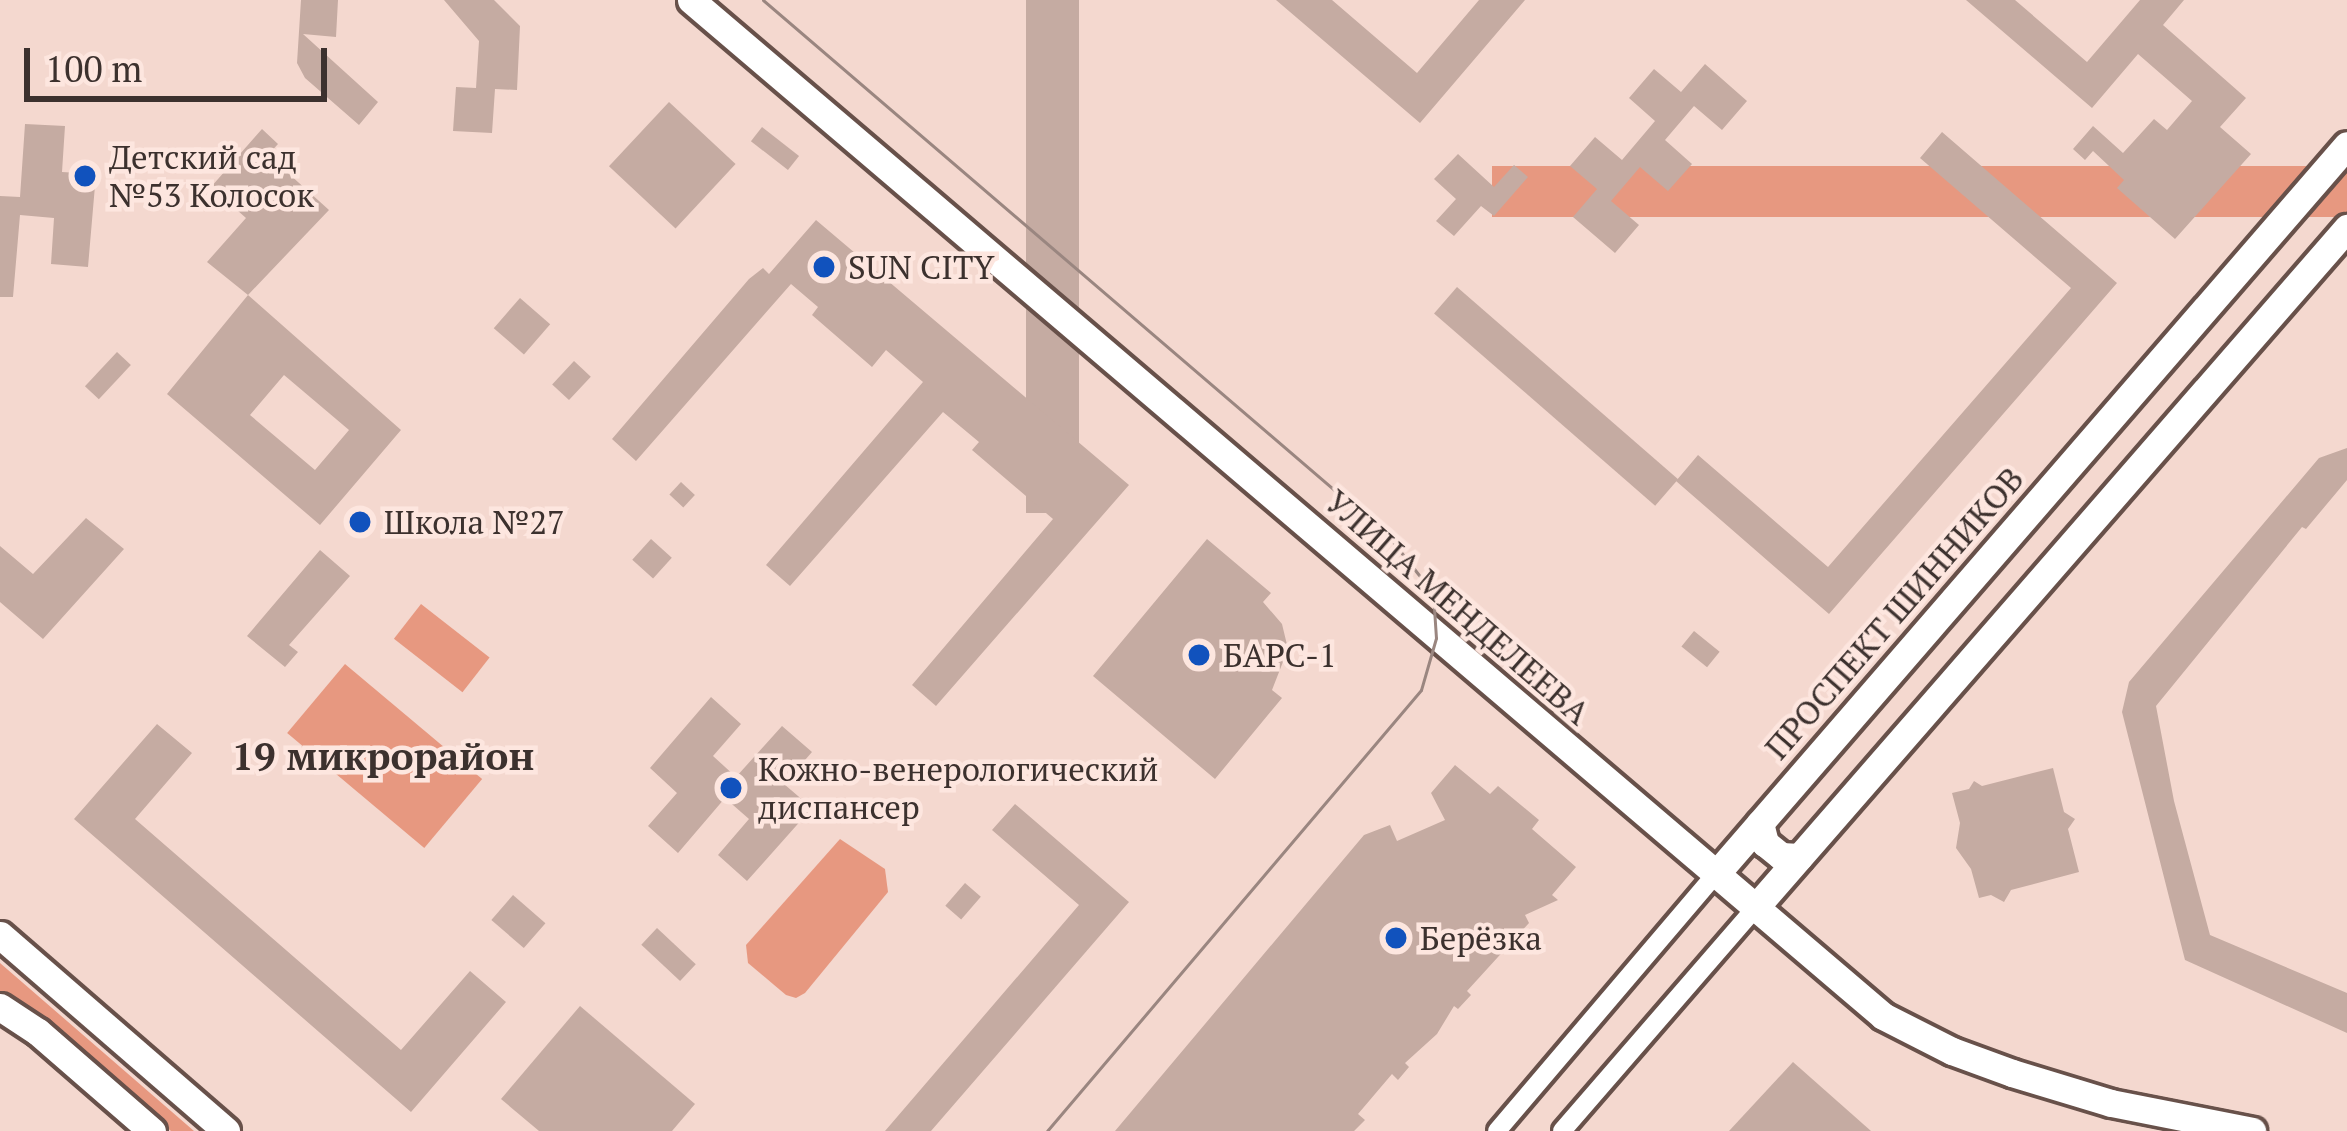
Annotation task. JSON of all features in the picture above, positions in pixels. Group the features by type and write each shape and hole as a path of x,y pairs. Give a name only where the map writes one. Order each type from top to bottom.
{"main road":[{"name":"УЛИЦА МЕНДЕЛЕЕВА","path":"691,0 1883,1016 1932,1042 2111,1103 2252,1131"},
{"name":"ПРОСПЕКТ ШИННИКОВ","path":"1716,874 2347,145"},
{"path":"1755,908 2347,228"},
{"path":"1760,823 1765,843 1781,856 1799,857"},
{"path":"0,935 226,1131"},
{"path":"0,1006 38,1032 152,1131"}],"street":[{"name":"ПРОСПЕКТ ШИННИКОВ","path":"1496,1131 1716,874"},
{"path":"1562,1131 1755,908"}],"shaded area":[{"path":"1492,166 2347,166 2347,217 1492,217"},
{"path":"421,604 490,658 462,692 394,639"},
{"path":"345,664 482,779 424,848 287,733"},
{"path":"840,839 885,869 888,892 805,993 796,998 786,995 748,963 746,945"},
{"path":"0,963 194,1131 171,1131 42,1020 0,991"}],"building":[{"path":"301,0 338,0 336,37 303,34 378,102 359,125 305,78 297,63"},
{"path":"444,0 494,0 520,26 517,90 495,89 492,133 453,131 456,87 476,88 479,41"},
{"path":"1026,0 1079,0 1079,513 1026,513"},
{"path":"1276,0 1332,0 1417,73 1479,0 1525,0 1420,123"},
{"path":"1966,0 2015,0 2087,62 2140,0 2184,0 2163,25 2246,98 2220,127 2251,154 2175,239 2117,188 2124,180 2093,151 2085,160 2073,149 2093,126 2123,153 2154,119 2167,130 2192,101 2138,54 2092,108"},
{"path":"1705,64 1747,101 1722,130 1694,106 1665,140 1692,164 1668,191 1640,167 1611,201 1639,225 1615,253 1573,217 1597,189 1570,166 1595,137 1622,160 1655,121 1629,98 1654,69 1681,92"},
{"path":"669,102 736,164 676,228 609,166"},
{"path":"25,124 65,126 62,172 96,174 88,267 51,264 54,218 20,215 13,297 0,297 0,196 20,197"},
{"path":"762,127 799,156 788,170 751,141"},
{"path":"262,129 278,144 268,155 329,210 248,295 207,262 246,218 211,187"},
{"path":"1942,132 2117,283 1829,614 1676,481 1698,455 1828,567 2071,288 1920,158"},
{"path":"1458,154 1494,187 1514,165 1528,177 1494,216 1481,206 1454,236 1436,221 1456,199 1434,179"},
{"path":"816,220 1129,485 936,706 912,685 1053,519 972,450 979,442 943,412 790,586 766,565 923,382 886,350 872,367 812,315 818,307 791,284 636,461 612,439 749,279 763,268 769,274"},
{"path":"1457,287 1678,479 1655,506 1434,313"},
{"path":"248,295 401,430 320,525 167,394","holes":["284,375 349,430 315,470 250,415"]},
{"path":"520,298 550,324 524,354 494,328"},
{"path":"117,352 131,365 99,399 85,386"},
{"path":"574,361 591,377 569,400 552,384"},
{"path":"2347,448 2347,480 2306,529 2302,527 2156,706 2174,801 2210,935 2347,993 2347,1033 2185,960 2122,712 2129,682 2319,458"},
{"path":"681,482 695,495 683,507 669,494"},
{"path":"86,518 124,549 43,639 0,602 0,546 33,574"},
{"path":"651,539 672,558 653,579 632,560"},
{"name":"БАРС-1","path":"1207,539 1271,593 1263,602 1282,624 1288,649 1272,690 1282,698 1215,779 1093,676"},
{"path":"320,550 350,576 289,645 298,652 285,667 247,636"},
{"path":"1694,631 1720,652 1707,667 1681,647"},
{"name":"Кожно-венерологический диспансер","path":"711,697 741,724 713,756 736,777 782,726 812,752 784,784 812,808 747,881 718,855 749,819 725,798 678,853 648,826 677,793 650,768"},
{"path":"157,724 192,753 135,819 401,1050 470,971 506,1002 411,1112 74,819"},
{"name":"Берёзка","path":"1455,765 1490,794 1498,786 1539,820 1532,829 1576,867 1552,895 1558,900 1525,915 1529,923 1467,991 1471,995 1458,1009 1454,1006 1437,1034 1405,1063 1409,1067 1398,1080 1392,1074 1358,1114 1365,1120 1354,1131 1115,1131 1364,835 1390,825 1397,841 1445,820 1431,793"},
{"path":"2053,768 2064,812 2075,819 2068,829 2079,872 2011,890 2004,902 1991,895 1979,898 1971,869 1956,848 1960,823 1952,793 1969,789 1974,781 1982,786"},
{"path":"1015,804 1129,902 931,1131 885,1131 1079,905 992,830"},
{"path":"965,883 981,897 961,919 945,906"},
{"path":"513,895 545,923 524,948 491,920"},
{"path":"657,928 696,964 680,981 641,945"},
{"path":"580,1006 695,1104 672,1131 539,1131 501,1099"},
{"path":"1793,1062 1871,1131 1729,1131"}],"tram line":[{"path":"763,0 1389,537 1433,593 1436,638 1421,690 1047,1131"}],"place":[{"name":"Детский сад №53 Колосок","path":"85,176"},
{"name":"SUN CITY","path":"824,267"},
{"name":"Школа №27","path":"360,522"},
{"name":"БАРС-1","path":"1199,655"},
{"name":"Кожно-венерологический диспансер","path":"731,788"},
{"name":"Берёзка","path":"1396,938"}],"district":[{"name":"19 микрорайон","path":"383,755"}]}
